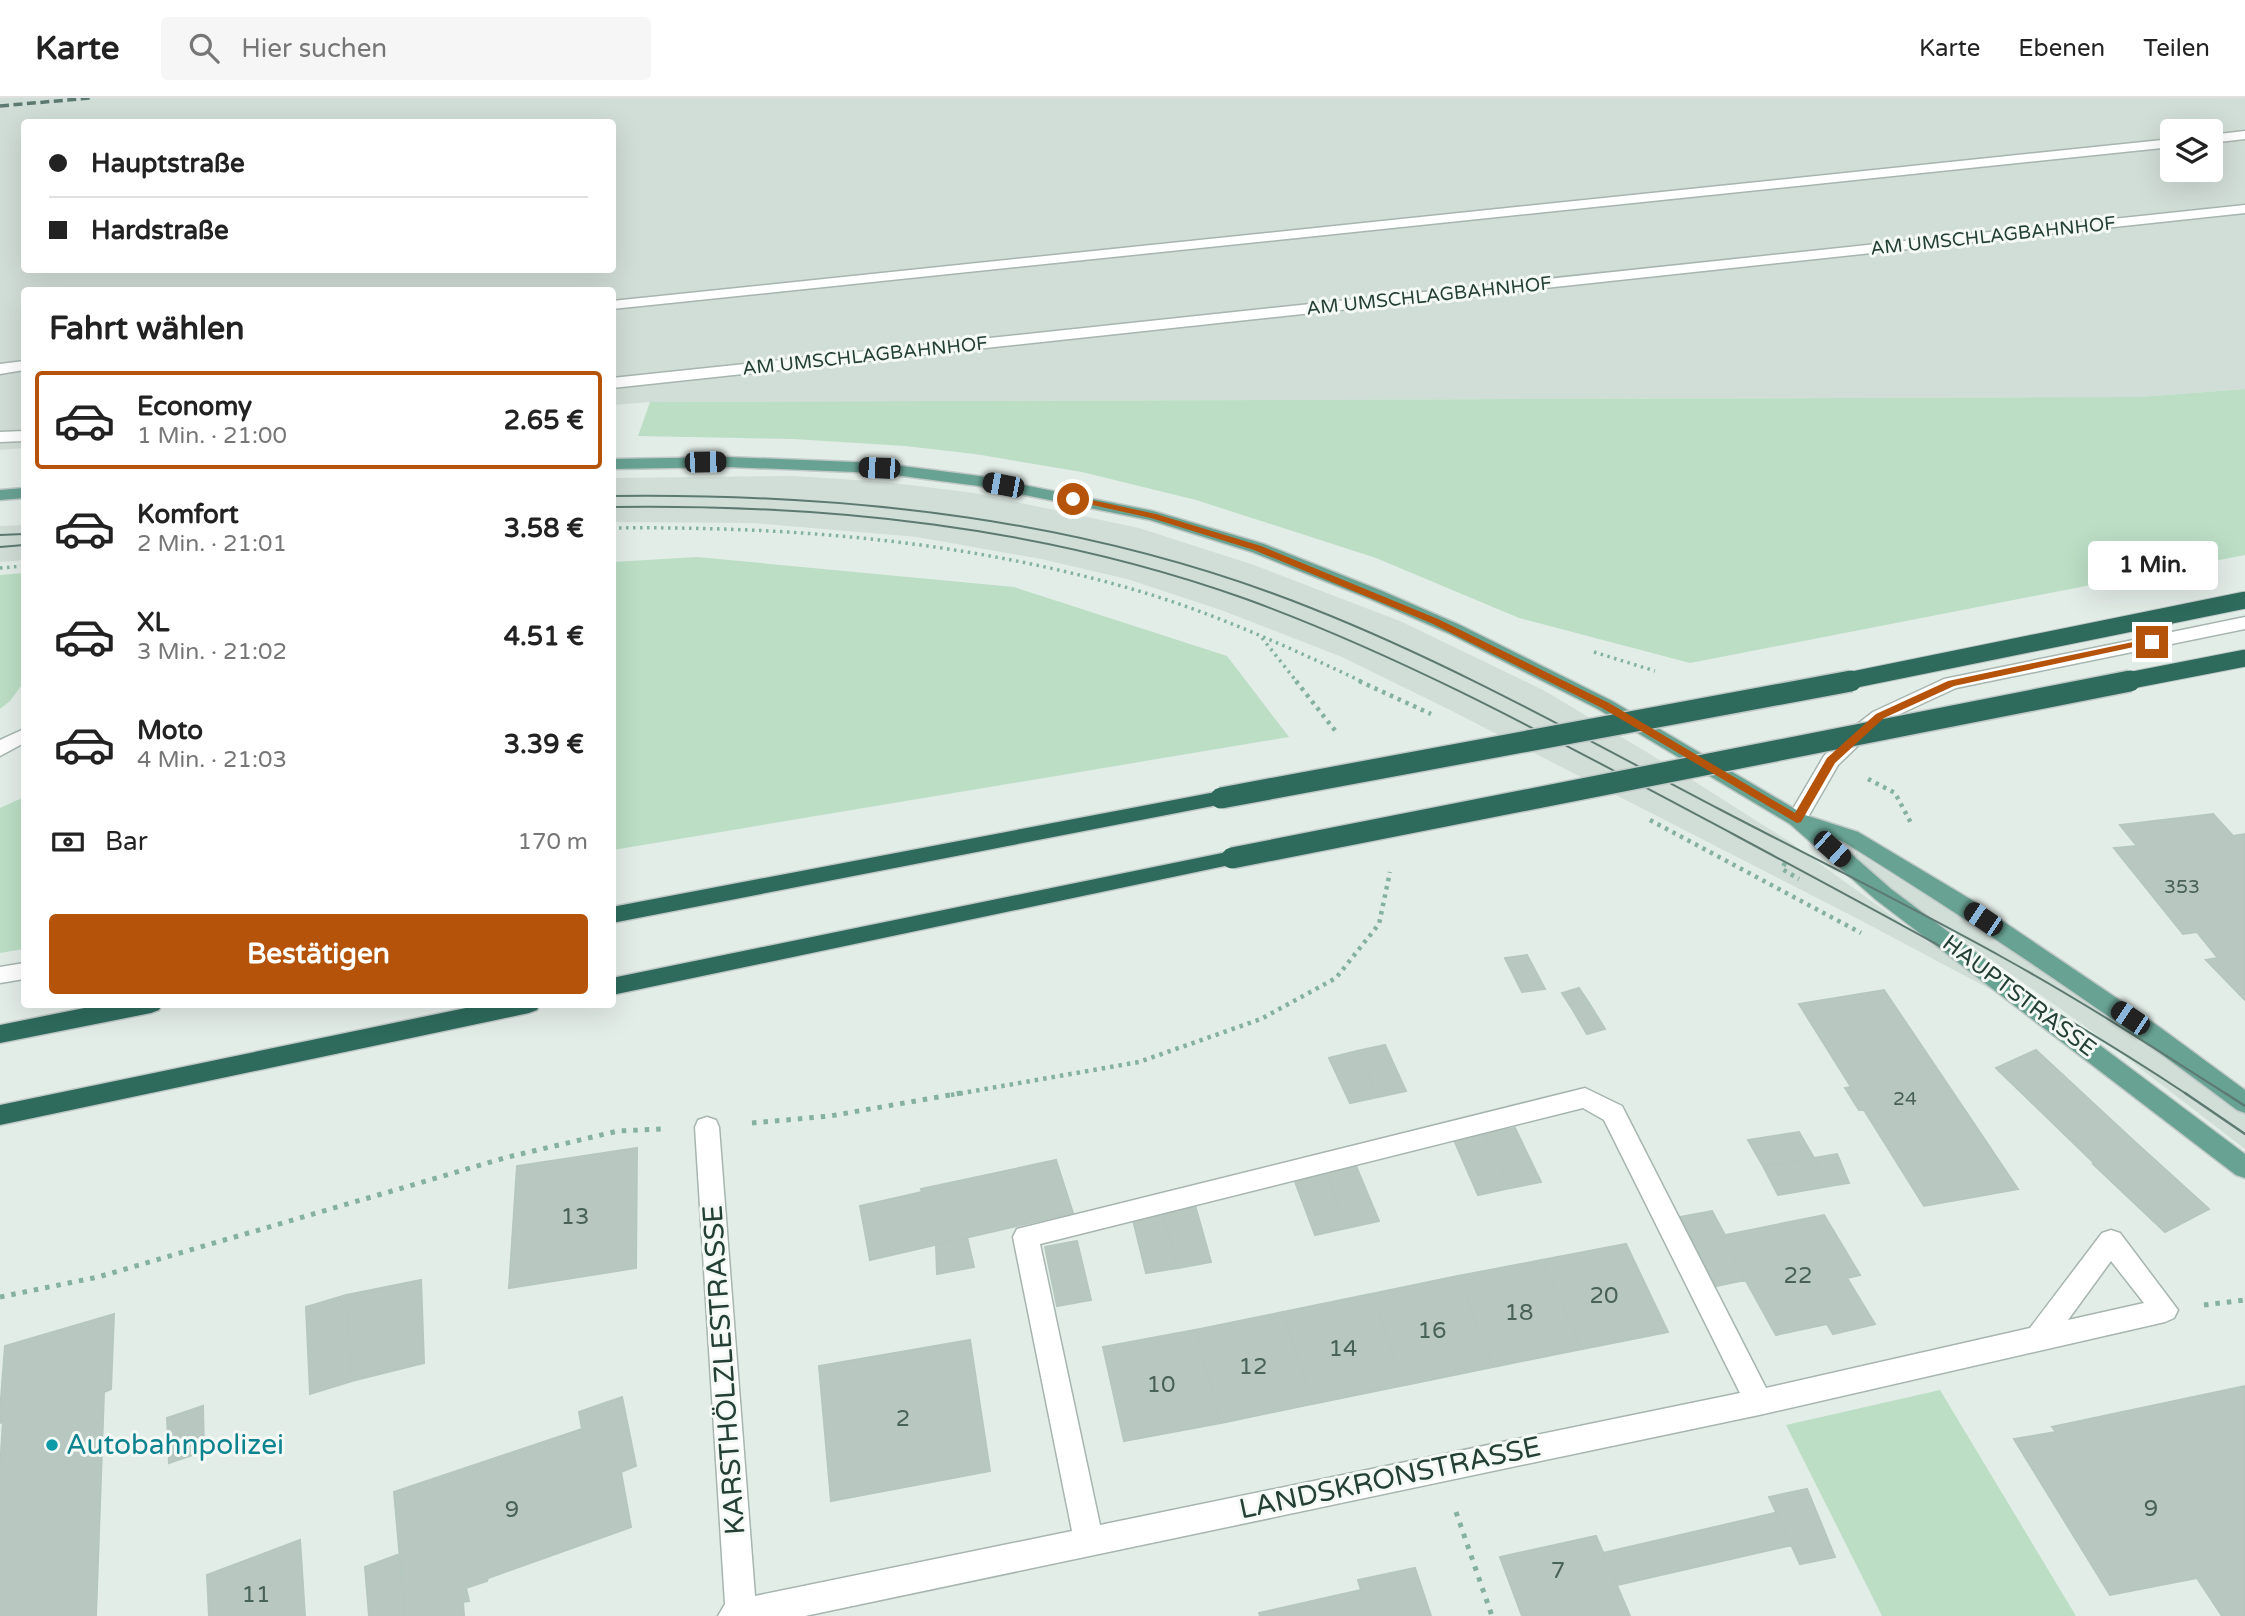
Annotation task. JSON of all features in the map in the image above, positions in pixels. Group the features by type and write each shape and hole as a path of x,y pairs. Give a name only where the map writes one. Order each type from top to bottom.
{"highway":[{"path":"616,914 1876,676 2245,600"},
{"path":"616,986 1232,858 2245,658"},
{"path":"0,1034 131,1008"},
{"path":"0,1115 510,1008"}],"main road":[{"name":"HAUPTSTRASSE","path":"616,464 728,462 879,468 979,481 1153,516 1282,557 1454,629 1605,705 1797,819 1883,894 2245,1168"},
{"path":"0,495 21,493"},
{"name":"HAUPTSTRASSE","path":"1797,819 1851,838 1962,905 2150,1032 2245,1103"}],"street":[{"path":"2223,138 2245,135"},
{"path":"616,305 2160,144"},
{"name":"AM UMSCHLAGBAHNHOF","path":"616,383 2245,209"},
{"path":"0,369 21,366"},
{"path":"0,438 21,436"},
{"path":"1797,819 1831,761 1880,716 1951,684 2245,623"},
{"path":"0,749 21,736"},
{"path":"0,975 21,972"},
{"path":"1089,1541 1026,1237 1585,1098 1612,1113 1759,1402"},
{"name":"KARSTHÖLZLESTRASSE","path":"707,1126 738,1615"},
{"name":"LANDSKRONSTRASSE","path":"738,1615 1759,1402 2038,1339"}],"path":[{"path":"616,528 723,527 825,533 911,543 1080,575 1179,604 1260,636 1438,718"},
{"path":"0,568 21,566"},
{"path":"1260,636 1338,734"},
{"path":"1831,761 1895,793 1907,819"},
{"path":"1686,839 1852,928"},
{"path":"0,1297 98,1277 508,1157 618,1131 830,1116 1139,1062 1261,1020 1336,978 1379,924 1392,859"},
{"path":"1440,1468 1492,1616"}],"shaded area":[{"path":"0,98 2245,98 2245,389 2139,397 650,402 616,405 616,287 21,287 21,448 0,450"},
{"path":"794,476 886,482 974,493 1139,528 1254,565 1400,621 1545,691 1790,842 2001,995 1450,710 1342,657 1221,610 1127,579 1041,559 917,537 752,523 616,522 616,478"},
{"path":"21,525 21,560 0,562 0,526"},
{"path":"1856,852 2060,979 2245,1114 2245,1149 2097,1035 1868,872 1855,857"}],"green space":[{"path":"2245,389 2245,555 1690,663 1519,618 1376,558 1196,500 1082,472 975,454 905,446 793,439 638,436 650,402 2139,397"},
{"path":"697,557 1014,587 1227,656 1289,737 616,849 616,562"},
{"path":"21,573 21,686 0,709 0,575"},
{"path":"21,798 21,950 0,953 0,808"},
{"path":"1940,1390 2076,1616 1882,1616 1786,1425"}],"building":[{"path":"2213,814 2233,836 2245,834 2245,1000 2206,960 2218,958 2197,932 2183,934 2114,848 2137,846 2120,825"},
{"path":"1527,955 1545,989 1522,992 1505,958"},
{"path":"1579,988 1589,1003 1571,1007 1562,993"},
{"path":"1884,990 2018,1189 1924,1206 1864,1110 1859,1110 1845,1088 1851,1087 1799,1004"},
{"path":"1589,1003 1605,1029 1587,1034 1571,1007"},
{"path":"1385,1045 1406,1091 1378,1097 1357,1051"},
{"path":"2036,1050 2135,1142 2094,1163 1996,1068"},
{"path":"1357,1051 1378,1097 1350,1103 1329,1058"},
{"path":"1515,1128 1541,1182 1510,1188 1484,1134"},
{"path":"1799,1132 1814,1158 1763,1166 1748,1140"},
{"path":"1484,1134 1510,1188 1478,1195 1454,1140"},
{"path":"2135,1142 2209,1209 2165,1232 2093,1164"},
{"path":"637,1148 636,1268 509,1288 517,1166"},
{"path":"1837,1154 1849,1183 1830,1186 1814,1158"},
{"path":"1814,1158 1830,1186 1778,1195 1763,1166"},
{"path":"1056,1160 1073,1213 870,1260 860,1206 922,1192 921,1189"},
{"path":"1356,1166 1379,1221 1347,1228 1326,1172"},
{"path":"1326,1172 1347,1228 1315,1235 1294,1179"},
{"path":"1195,1205 1211,1262 1178,1268 1162,1211"},
{"path":"1162,1211 1178,1268 1146,1273 1132,1216"},
{"path":"1712,1211 1725,1235 1721,1236 1745,1280 1716,1286 1680,1217"},
{"path":"1824,1215 1860,1275 1847,1278 1875,1324 1833,1334 1827,1324 1776,1335 1721,1236"},
{"path":"967,1237 974,1267 937,1274 936,1245"},
{"path":"1077,1241 1091,1300 1057,1306 1045,1247"},
{"path":"1626,1244 1668,1332 1582,1349 1542,1260"},
{"path":"1542,1260 1582,1349 1493,1367 1458,1276"},
{"path":"1458,1276 1493,1367 1405,1385 1371,1294"},
{"path":"421,1280 424,1363 352,1381 346,1295"},
{"path":"1371,1294 1405,1385 1312,1404 1283,1312"},
{"path":"346,1295 352,1381 310,1394 306,1307"},
{"path":"1283,1312 1312,1404 1221,1423 1195,1330"},
{"name":"Autobahnpolizei","path":"114,1314 111,1389 104,1392 96,1616 0,1616 0,1467 3,1422 0,1423 0,1412 5,1346"},
{"path":"1195,1330 1221,1423 1124,1441 1103,1347"},
{"path":"970,1340 990,1471 831,1501 819,1366"},
{"path":"2245,1386 2245,1616 2222,1616 2197,1578 2110,1595 2014,1439 2056,1432 2052,1427"},
{"path":"622,1397 636,1466 621,1472 631,1527 466,1588 469,1601 463,1602 464,1616 405,1616 394,1492 582,1429 579,1412"},
{"path":"203,1406 204,1451 169,1463 167,1418"},
{"path":"1807,1489 1835,1557 1800,1564 1769,1497"},
{"path":"1775,1513 1792,1545 1617,1585 1603,1553"},
{"path":"1596,1536 1630,1616 1522,1616 1500,1557"},
{"path":"300,1540 305,1616 209,1616 207,1575"},
{"path":"400,1554 405,1616 369,1616 365,1567"},
{"path":"1415,1568 1431,1616 1369,1616 1358,1580"},
{"path":"1361,1590 1369,1616 1260,1616 1259,1613"}],"tram line":[{"path":"616,496 791,500 967,518 1055,533 1141,553 1227,578 1311,608 1468,678 1932,919 2060,990 2228,1095"},
{"path":"616,507 773,510 933,524 1091,553 1246,599 1309,623 1433,678 1614,771 1964,959 2077,1025 2186,1094"},
{"path":"0,535 21,534"},
{"path":"0,547 21,545"},
{"path":"2225,1093 2245,1106"},
{"path":"2186,1094 2245,1134"}],"railway":[{"path":"0,106 90,98"}],"place":[{"name":"Autobahnpolizei","path":"52,1445"}],"route":[{"path":"1073,499 1153,516 1258,548 1454,629 1605,705 1797,819 1831,761 1880,716 1951,684 2152,642"}]}
